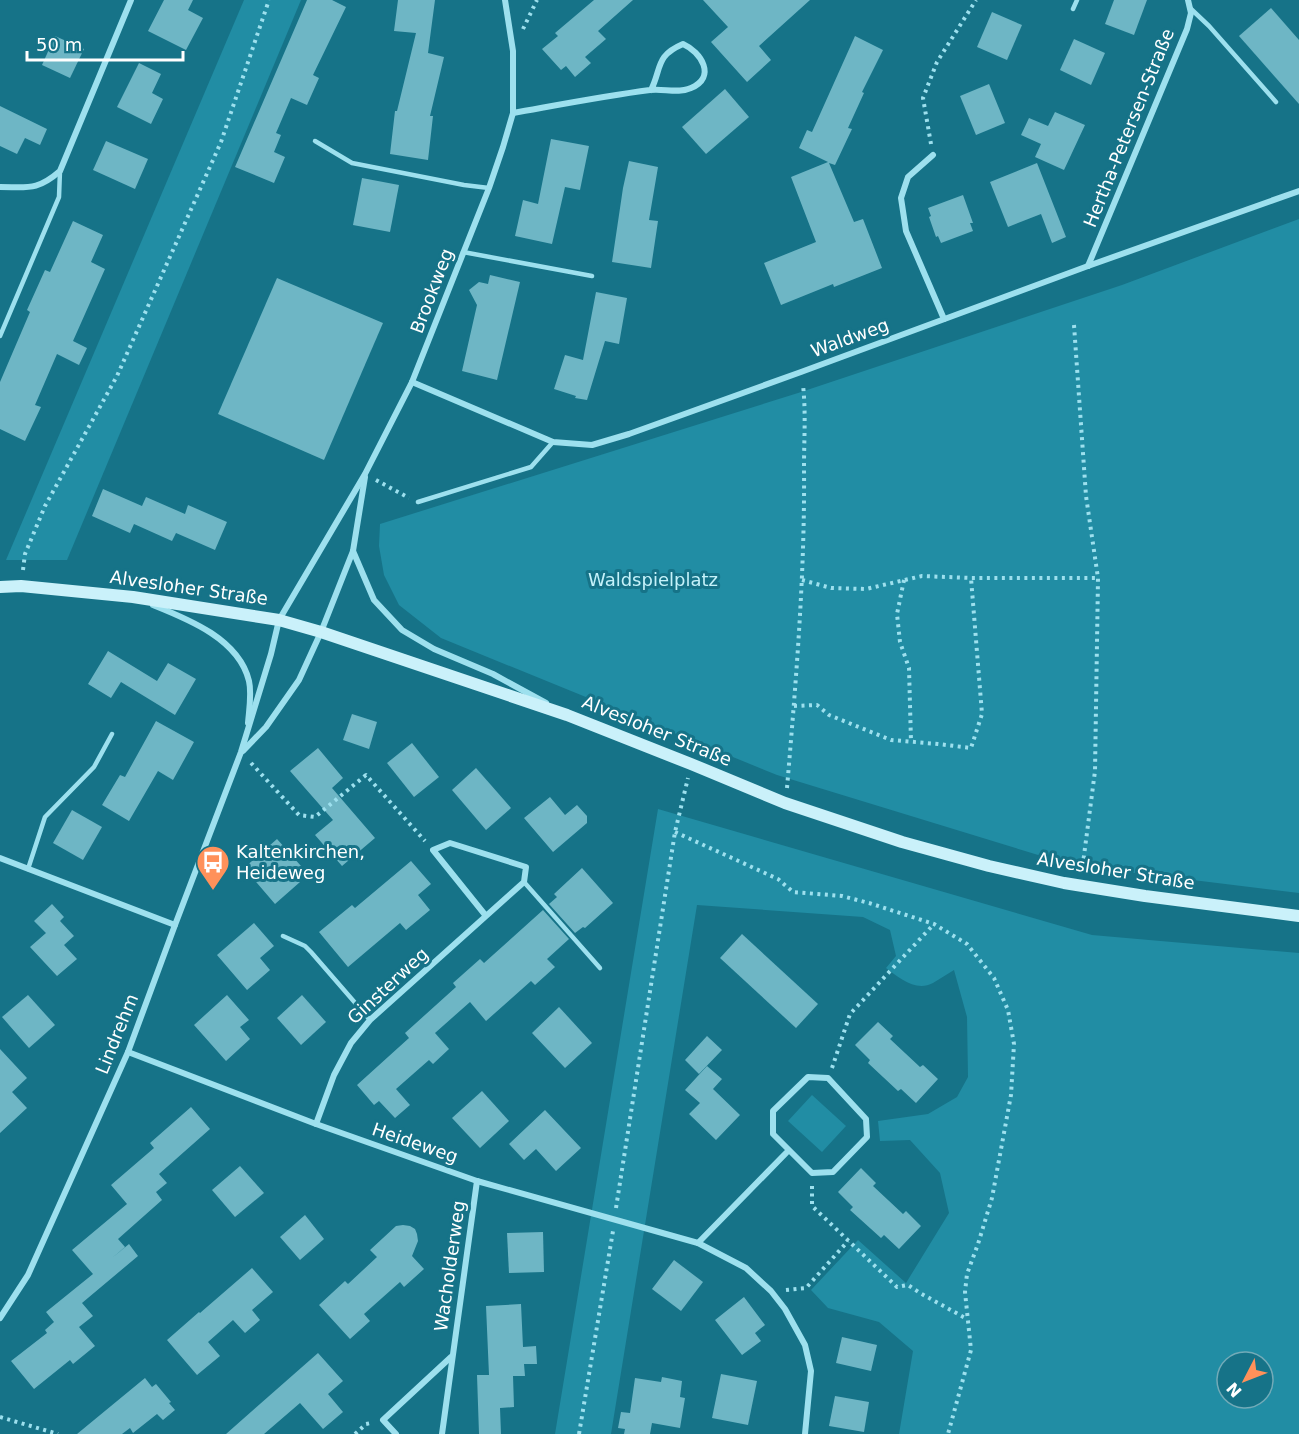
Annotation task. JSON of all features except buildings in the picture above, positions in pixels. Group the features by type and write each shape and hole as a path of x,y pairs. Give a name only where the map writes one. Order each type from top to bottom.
{"street":[{"path":"0,187 33,187 48,181 60,171 131,0"},
{"name":"Brookweg","path":"279,620 365,474 412,382 489,188 513,113 513,51 505,0"},
{"name":"Hertha-Petersen-Straße","path":"1088,266 1186,29 1191,13 1188,0"},
{"path":"513,113 651,90 675,91 691,88 702,80 705,72 703,62 690,48 682,44 674,48 664,56 657,69 656,80 651,90"},
{"path":"933,155 908,177 901,198 906,231 944,319"},
{"name":"Waldweg","path":"412,382 554,442 592,445 629,434 1299,191"},
{"name":"Brookweg","path":"321,632 353,550 365,474"},
{"path":"353,550 374,600 402,630 434,649 493,674 567,715"},
{"name":"Alvesloher Straße","path":"0,587 21,586 132,597 279,620 567,715 785,803 902,842 990,866 1080,885 1299,916"},
{"path":"132,597 178,615 215,636 234,653 242,664 249,682 248,734"},
{"name":"Lindrehm","path":"0,1318 28,1275 128,1052 242,752 279,620"},
{"name":"Lindrehm","path":"242,752 266,727 299,680 321,632"},
{"path":"486,916 433,850 450,843 526,867 524,882"},
{"path":"0,858 175,925"},
{"name":"Ginsterweg","path":"316,1124 334,1075 351,1043 370,1020 524,882"},
{"name":"Heideweg","path":"128,1052 316,1124 477,1181 698,1243 746,1268 771,1291 785,1309 805,1345 811,1371 805,1434"},
{"path":"808,1077 828,1078 866,1119 867,1137 833,1172 812,1173 789,1150 773,1134 772,1111 808,1077"},
{"path":"698,1243 789,1150"},
{"name":"Wacholderweg","path":"442,1434 477,1181"},
{"name":"Wacholderweg","path":"383,1420 452,1357"},
{"path":"383,1420 396,1434"}],"lane":[{"path":"1073,9 1077,0"},
{"path":"1190,8 1209,26 1276,102"},
{"path":"315,141 351,163 489,188"},
{"path":"0,336 59,197 60,171"},
{"path":"463,252 592,276"},
{"path":"418,502 531,467 554,442"},
{"path":"28,869 45,817 94,766 112,734"},
{"path":"524,882 600,968"},
{"path":"283,936 305,946 370,1020"}],"path":[{"path":"21,586 25,554 45,506 117,376 221,142 269,0"},
{"path":"513,51 537,0"},
{"path":"933,155 923,98 938,62 976,0"},
{"path":"1074,325 1086,496 1098,578 1095,771 1080,885"},
{"path":"785,803 794,706 805,506 805,408 801,372"},
{"path":"365,474 418,502"},
{"path":"802,580 831,588 866,589 922,576 1098,578"},
{"path":"794,706 817,705 829,715 891,740 971,748 982,714 971,578"},
{"path":"904,580 897,614 900,642 909,668 911,742"},
{"path":"242,752 299,815 315,817 366,775 433,850"},
{"path":"579,1434 615,1220 675,832 691,764"},
{"path":"675,832 778,879 793,892 842,896 933,924 967,944 994,978 1008,1010 1014,1044 1011,1095 992,1198 967,1274 965,1292 971,1350 948,1434"},
{"path":"828,1078 850,1014 933,924"},
{"path":"812,1173 812,1206 897,1287 908,1285 968,1319"},
{"path":"771,1291 806,1288 848,1241"},
{"path":"0,1417 58,1434"},
{"path":"355,1434 366,1424 383,1420"}],"green space":[{"path":"244,0 301,0 67,560 6,560"},
{"name":"Waldspielplatz","path":"1299,219 1299,893 1071,865 777,775 441,638 399,605 384,575 379,546 380,524 798,393 1122,285"},
{"path":"658,809 1092,935 1299,953 1299,1434 899,1434 913,1351 879,1322 828,1308 811,1290 858,1240 906,1283 949,1213 940,1173 910,1140 880,1141 878,1121 928,1114 957,1097 968,1077 967,1017 954,970 927,985 914,985 902,980 886,968 896,956 890,930 863,917 697,905 611,1434 555,1434"},
{"path":"812,1095 846,1126 822,1152 788,1121"}],"place":[{"name":"Kaltenkirchen, Heideweg","path":"213,891"}]}
